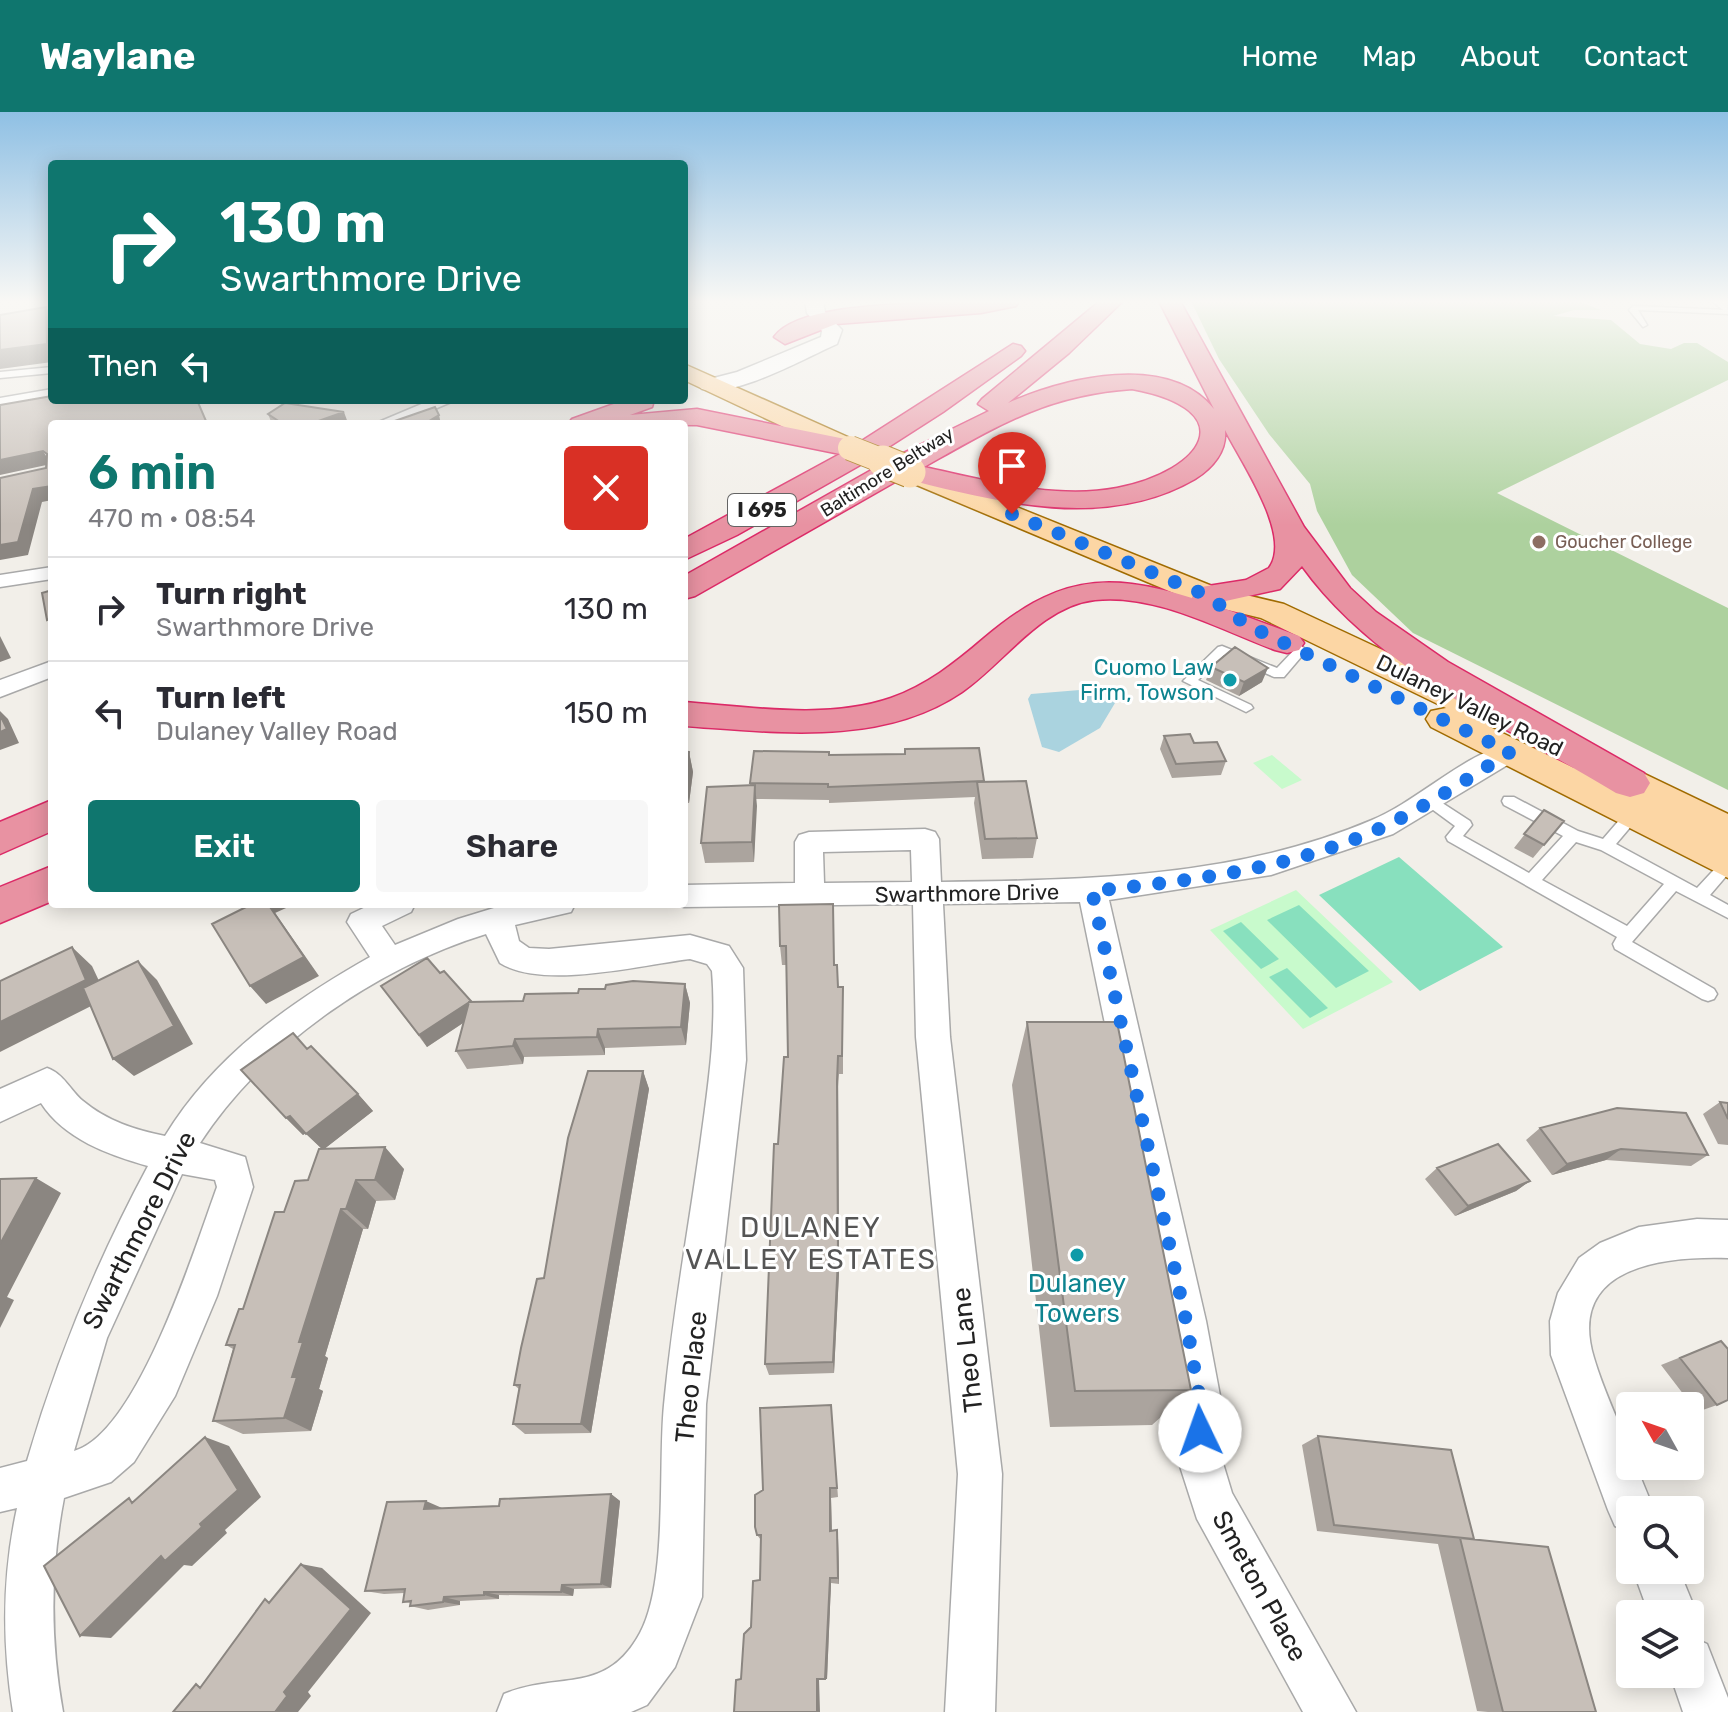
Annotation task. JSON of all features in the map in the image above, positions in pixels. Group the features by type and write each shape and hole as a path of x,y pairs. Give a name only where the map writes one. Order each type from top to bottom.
{"highway":[{"name":"Baltimore Beltway","path":"688,549 945,400 978,376"},
{"name":"Baltimore Beltway","path":"688,587 876,481 1027,376"},
{"path":"1209,376 1290,529 1339,595 1397,644 1631,799"},
{"path":"876,481 1020,409 1086,385 1119,382 1166,389 1205,408 1214,422 1216,438 1208,456 1183,475 1144,491 1063,500 965,489"},
{"path":"594,420 623,411 697,417 804,435 845,458"},
{"path":"688,533 845,458"},
{"path":"1206,595 1254,589 1282,573 1294,548 1290,529"},
{"path":"688,714 812,721 847,718 905,705 931,695 1046,607 1076,592 1135,592 1294,646"},
{"path":"0,839 48,816"},
{"path":"0,859 48,838"},
{"path":"0,907 48,887"}],"main road":[{"path":"696,388 804,435"},
{"name":"Dulaney Valley Road","path":"845,458 910,472 965,489 1206,595 1272,611 1631,799 1728,863"},
{"name":"Dulaney Valley Road","path":"1206,595 1249,626 1510,752 1631,799 1728,831"}],"street":[{"path":"696,388 721,376"},
{"path":"696,388 747,376"},
{"path":"0,405 48,396"},
{"path":"394,420 436,404"},
{"path":"0,581 48,574"},
{"path":"0,689 48,670"},
{"name":"Swarthmore Drive","path":"688,896 1092,891 1197,878 1271,864 1383,827 1510,752"},
{"name":"Theo Lane","path":"810,895 809,842 925,839 933,1037 980,1474 970,1712"},
{"name":"Smeton Place","path":"1092,891 1186,1321 1200,1401 1200,1460 1213,1503 1331,1712"},
{"path":"390,962 362,922 392,908"},
{"name":"Swarthmore Drive","path":"38,1712 24,1683 16,1587 16,1485 60,1396 122,1255 173,1155 200,1110 263,1047 390,962 433,940 544,908"},
{"name":"Theo Place","path":"499,919 507,950 518,959 549,961 690,947 704,950 718,955 727,968 730,997 729,1060 685,1404 678,1597 658,1650 629,1687 600,1701 522,1712"},
{"path":"0,1106 47,1083 66,1112 125,1142 173,1155 218,1162 232,1169 235,1187 183,1333 129,1437 94,1466 16,1485"},
{"path":"1626,1496 1572,1355 1568,1330 1572,1302 1588,1274 1620,1252 1648,1243 1703,1237 1728,1239"},
{"path":"1700,1688 1708,1712"}],"lane":[{"path":"1246,708 1189,681 1222,650 1279,674 1294,646"},
{"path":"1606,846 1631,799"},
{"path":"1430,800 1465,825 1453,837 1628,935"},
{"path":"1509,801 1573,835 1606,846 1728,912"},
{"path":"1531,881 1573,835"},
{"path":"1699,896 1728,863"},
{"path":"1674,883 1621,944 1708,994"}],"green space":[{"name":"Goucher College","path":"1230,376 1728,376 1728,380 1497,493 1728,608 1728,790 1413,633 1352,575 1317,511 1310,484 1269,434"},
{"path":"1272,755 1302,780 1282,789 1253,763"},
{"path":"1399,857 1503,947 1420,991 1319,895"},
{"path":"1296,890 1393,982 1303,1029 1210,930"},
{"path":"1299,905 1369,971 1336,988 1267,920"},
{"path":"1241,922 1279,959 1261,969 1223,931"},
{"path":"1287,968 1328,1008 1310,1018 1269,977"}],"water":[{"path":"1112,690 1118,698 1100,728 1059,752 1042,747 1028,699 1031,694"}],"building":[{"path":"48,397 48,404 199,404 206,420 48,420 48,487 33,489 18,542 0,545 0,478 46,468 47,454 43,451 0,460 0,405"},
{"path":"283,404 344,412 321,420 277,420 268,414"},
{"path":"435,407 439,415 431,420 398,420"},
{"path":"48,591 47,620 42,593"},
{"path":"1235,647 1268,668 1244,682 1211,667"},
{"path":"0,715 7,729 0,732"},
{"path":"1190,734 1194,743 1217,742 1226,761 1176,764 1164,736"},
{"path":"979,748 984,781 828,787 828,784 750,783 754,751 829,752 829,755 905,754 905,749"},
{"path":"1026,781 1037,838 985,839 977,782"},
{"path":"755,785 752,842 701,843 707,787"},
{"path":"1544,810 1564,821 1544,845 1524,834"},
{"path":"833,904 834,965 837,965 838,987 843,987 842,1056 838,1056 837,1081 838,1259 833,1362 765,1364 774,1144 778,1144 784,1057 788,1057 786,946 780,946 779,905"},
{"path":"244,908 271,908 304,957 250,986 212,924"},
{"path":"72,947 86,980 0,1022 0,981"},
{"path":"427,958 440,973 444,971 471,1001 419,1035 381,986"},
{"path":"138,961 174,1026 113,1059 83,988"},
{"path":"633,981 685,984 681,1027 598,1029 597,1037 515,1039 513,1046 456,1051 469,1002 523,1001 525,994 578,993 579,989 605,989 606,985"},
{"path":"1027,1022 1117,1022 1191,1390 1075,1391"},
{"path":"293,1033 307,1049 311,1046 358,1094 306,1134 290,1116 286,1118 241,1070"},
{"path":"588,1071 643,1071 581,1424 513,1424 520,1385 514,1385 521,1348 537,1279 544,1278 568,1138"},
{"path":"1720,1102 1728,1103 1728,1119"},
{"path":"1617,1108 1686,1113 1708,1155 1621,1149 1567,1164 1540,1128"},
{"path":"1498,1144 1530,1181 1468,1206 1437,1168"},
{"path":"385,1147 375,1180 356,1180 346,1209 341,1209 299,1342 303,1342 292,1377 297,1377 284,1418 213,1421 235,1345 226,1345 239,1309 243,1309 275,1212 284,1212 295,1181 308,1180 319,1149"},
{"path":"36,1178 0,1244 0,1179"},
{"path":"1721,1341 1728,1349 1728,1400 1717,1405 1680,1358"},
{"path":"831,1405 837,1488 830,1488 830,1531 837,1530 838,1578 830,1578 825,1679 817,1679 817,1712 734,1712 736,1680 741,1679 744,1634 751,1627 753,1581 760,1580 761,1535 757,1535 755,1527 755,1495 763,1490 760,1408"},
{"path":"1318,1436 1451,1450 1474,1539 1334,1525"},
{"path":"205,1437 238,1490 165,1561 161,1556 80,1636 44,1566 129,1498 132,1503"},
{"path":"611,1494 601,1584 562,1585 561,1592 484,1592 484,1595 444,1597 443,1602 410,1606 411,1601 403,1602 405,1589 365,1591 387,1502 426,1501 424,1509 499,1506 500,1499"},
{"path":"1460,1538 1548,1547 1596,1712 1503,1712"},
{"path":"301,1564 351,1609 284,1692 287,1696 275,1712 173,1712 196,1684 200,1688 265,1599 269,1603"}],"place":[{"name":"Goucher College","path":"1539,542"},
{"name":"Cuomo Law Firm, Towson","path":"1230,680"},
{"name":"Dulaney Towers","path":"1077,1255"}],"district":[{"name":"DULANEY VALLEY ESTATES","path":"811,1243"}],"route":[{"path":"1012,514 1206,595 1249,626 1510,752 1383,827 1342,842 1271,864 1144,886 1092,891 1120,1031 1186,1321 1200,1401 1200,1431"}]}
